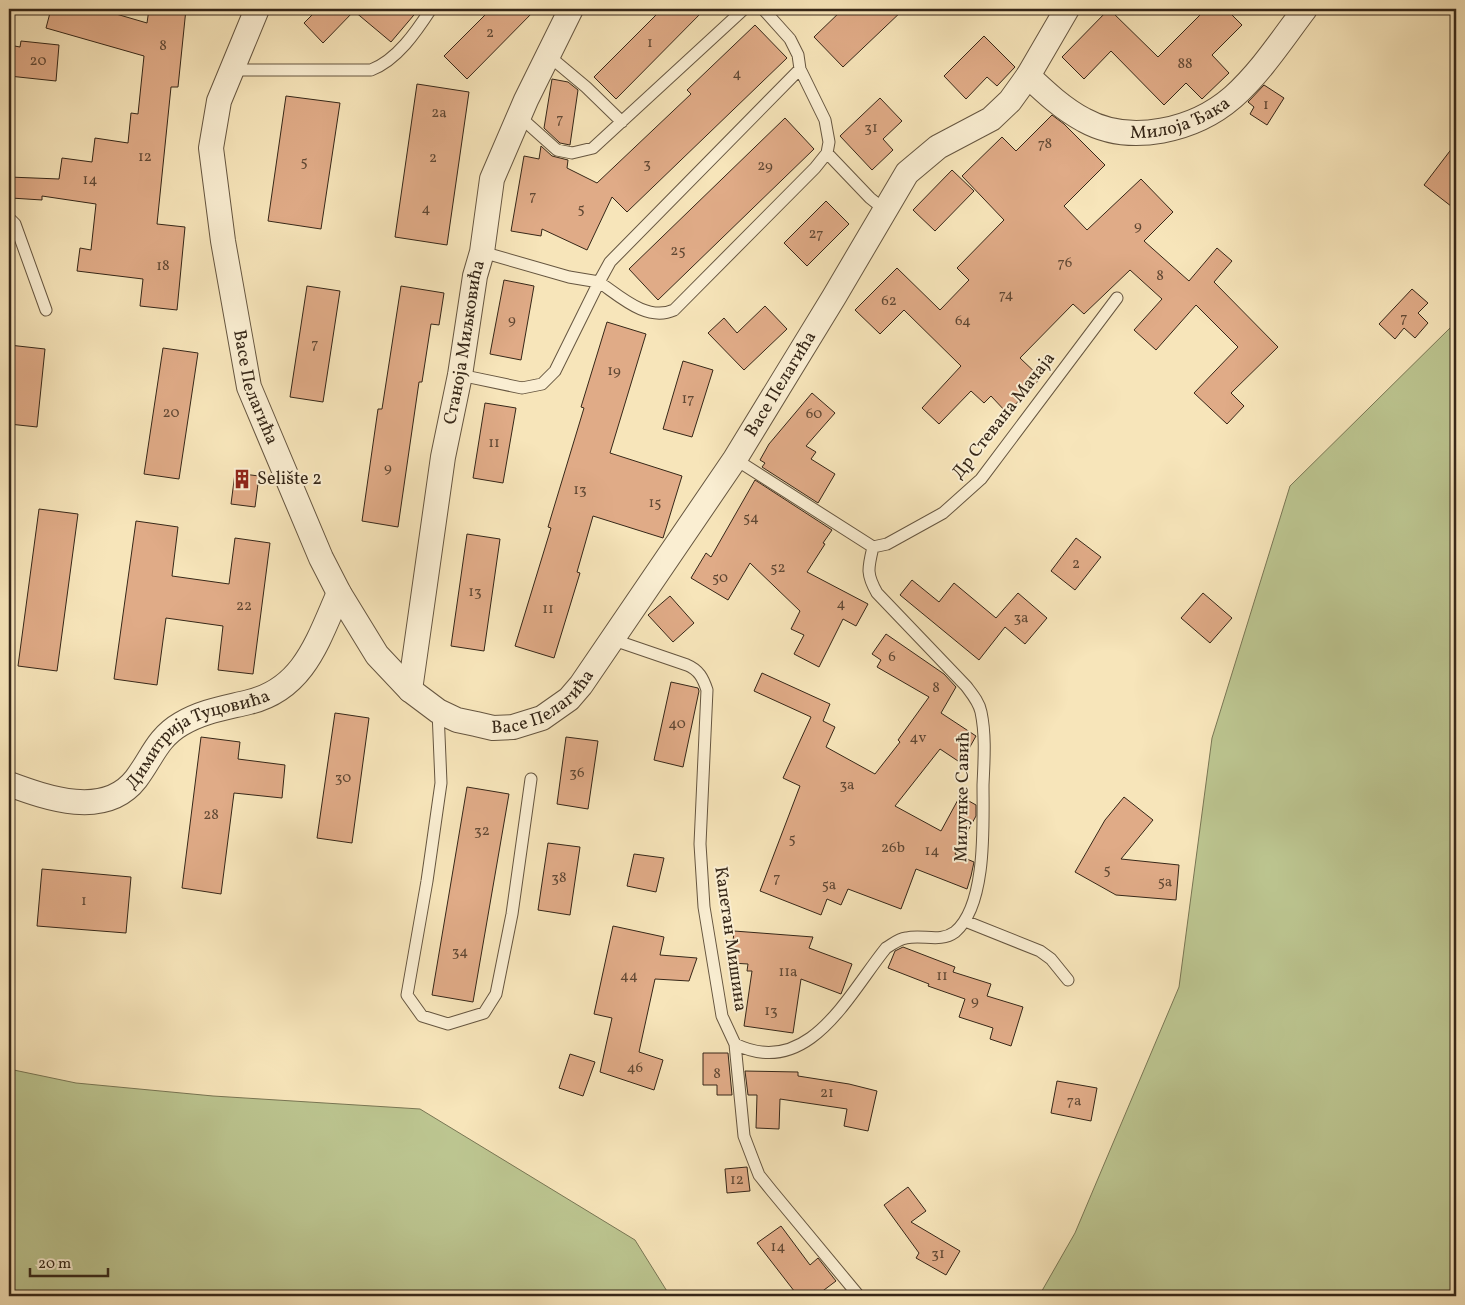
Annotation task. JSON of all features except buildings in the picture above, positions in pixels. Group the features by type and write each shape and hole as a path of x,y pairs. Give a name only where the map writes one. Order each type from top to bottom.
{"street":[{"name":"Васе Пелагића","path":"257,9 218,101 211,148 223,241 249,387 321,558 339,593 378,655 410,690 438,711 457,720 493,728 530,723 569,700 735,459 906,173 922,159 991,119 1010,100 1028,76 1067,9"},
{"name":"Станоја Миљковића","path":"410,690 443,457 460,375 475,276 482,252 492,179 519,116 571,9"},
{"name":"Милоја Ђака","path":"1028,76 1065,108 1085,121 1105,129 1126,133 1149,133 1171,128 1211,113 1232,98 1247,84 1306,9"},
{"name":"Димитрија Туцовића","path":"9,784 60,800 80,803 100,801 119,794 135,780 165,734 204,712 251,702 273,695 293,680 321,635 339,593"}],"lane":[{"path":"231,70 371,70 383,66 402,48 431,9"},
{"path":"519,116 557,150 572,153 593,148 744,9"},
{"path":"482,252 569,277 599,282 640,309 653,313 665,314 674,310 815,168 827,153 829,142 825,120 800,69 798,55 790,39 763,9"},
{"path":"549,56 586,87 622,122"},
{"path":"460,375 522,388 542,384 555,371 610,262 800,69"},
{"path":"827,153 885,210"},
{"path":"9,218 15,224 46,310"},
{"name":"Др Стевана Мачаја","path":"873,547 888,544 943,513 981,479 1117,298"},
{"path":"735,459 873,547"},
{"name":"Милунке Савић","path":"873,547 868,571 870,582 877,593 966,686 975,698 981,711 984,736 983,854 978,885 965,921"},
{"name":"Капетан Мишина","path":"611,639 694,668 700,674 707,690 700,866 704,907 722,1016 735,1044 744,1136 760,1175 859,1296"},
{"path":"438,711 441,783 427,881 407,995 422,1016 448,1024 484,1013 496,994 512,914 531,779"},
{"path":"735,1044 762,1053 777,1054 791,1049 814,1036 832,1020 886,948 899,940 909,937 939,938 953,933 965,921 1040,951 1051,959 1068,980"}],"green space":[{"path":"1451,327 1456,327 1456,1296 1039,1296 1075,1233 1179,987 1212,738 1290,486"},
{"path":"9,1069 76,1083 213,1096 420,1109 635,1240 670,1296 9,1296"}],"place":[{"name":"Selište 2","path":"242,479"}]}
